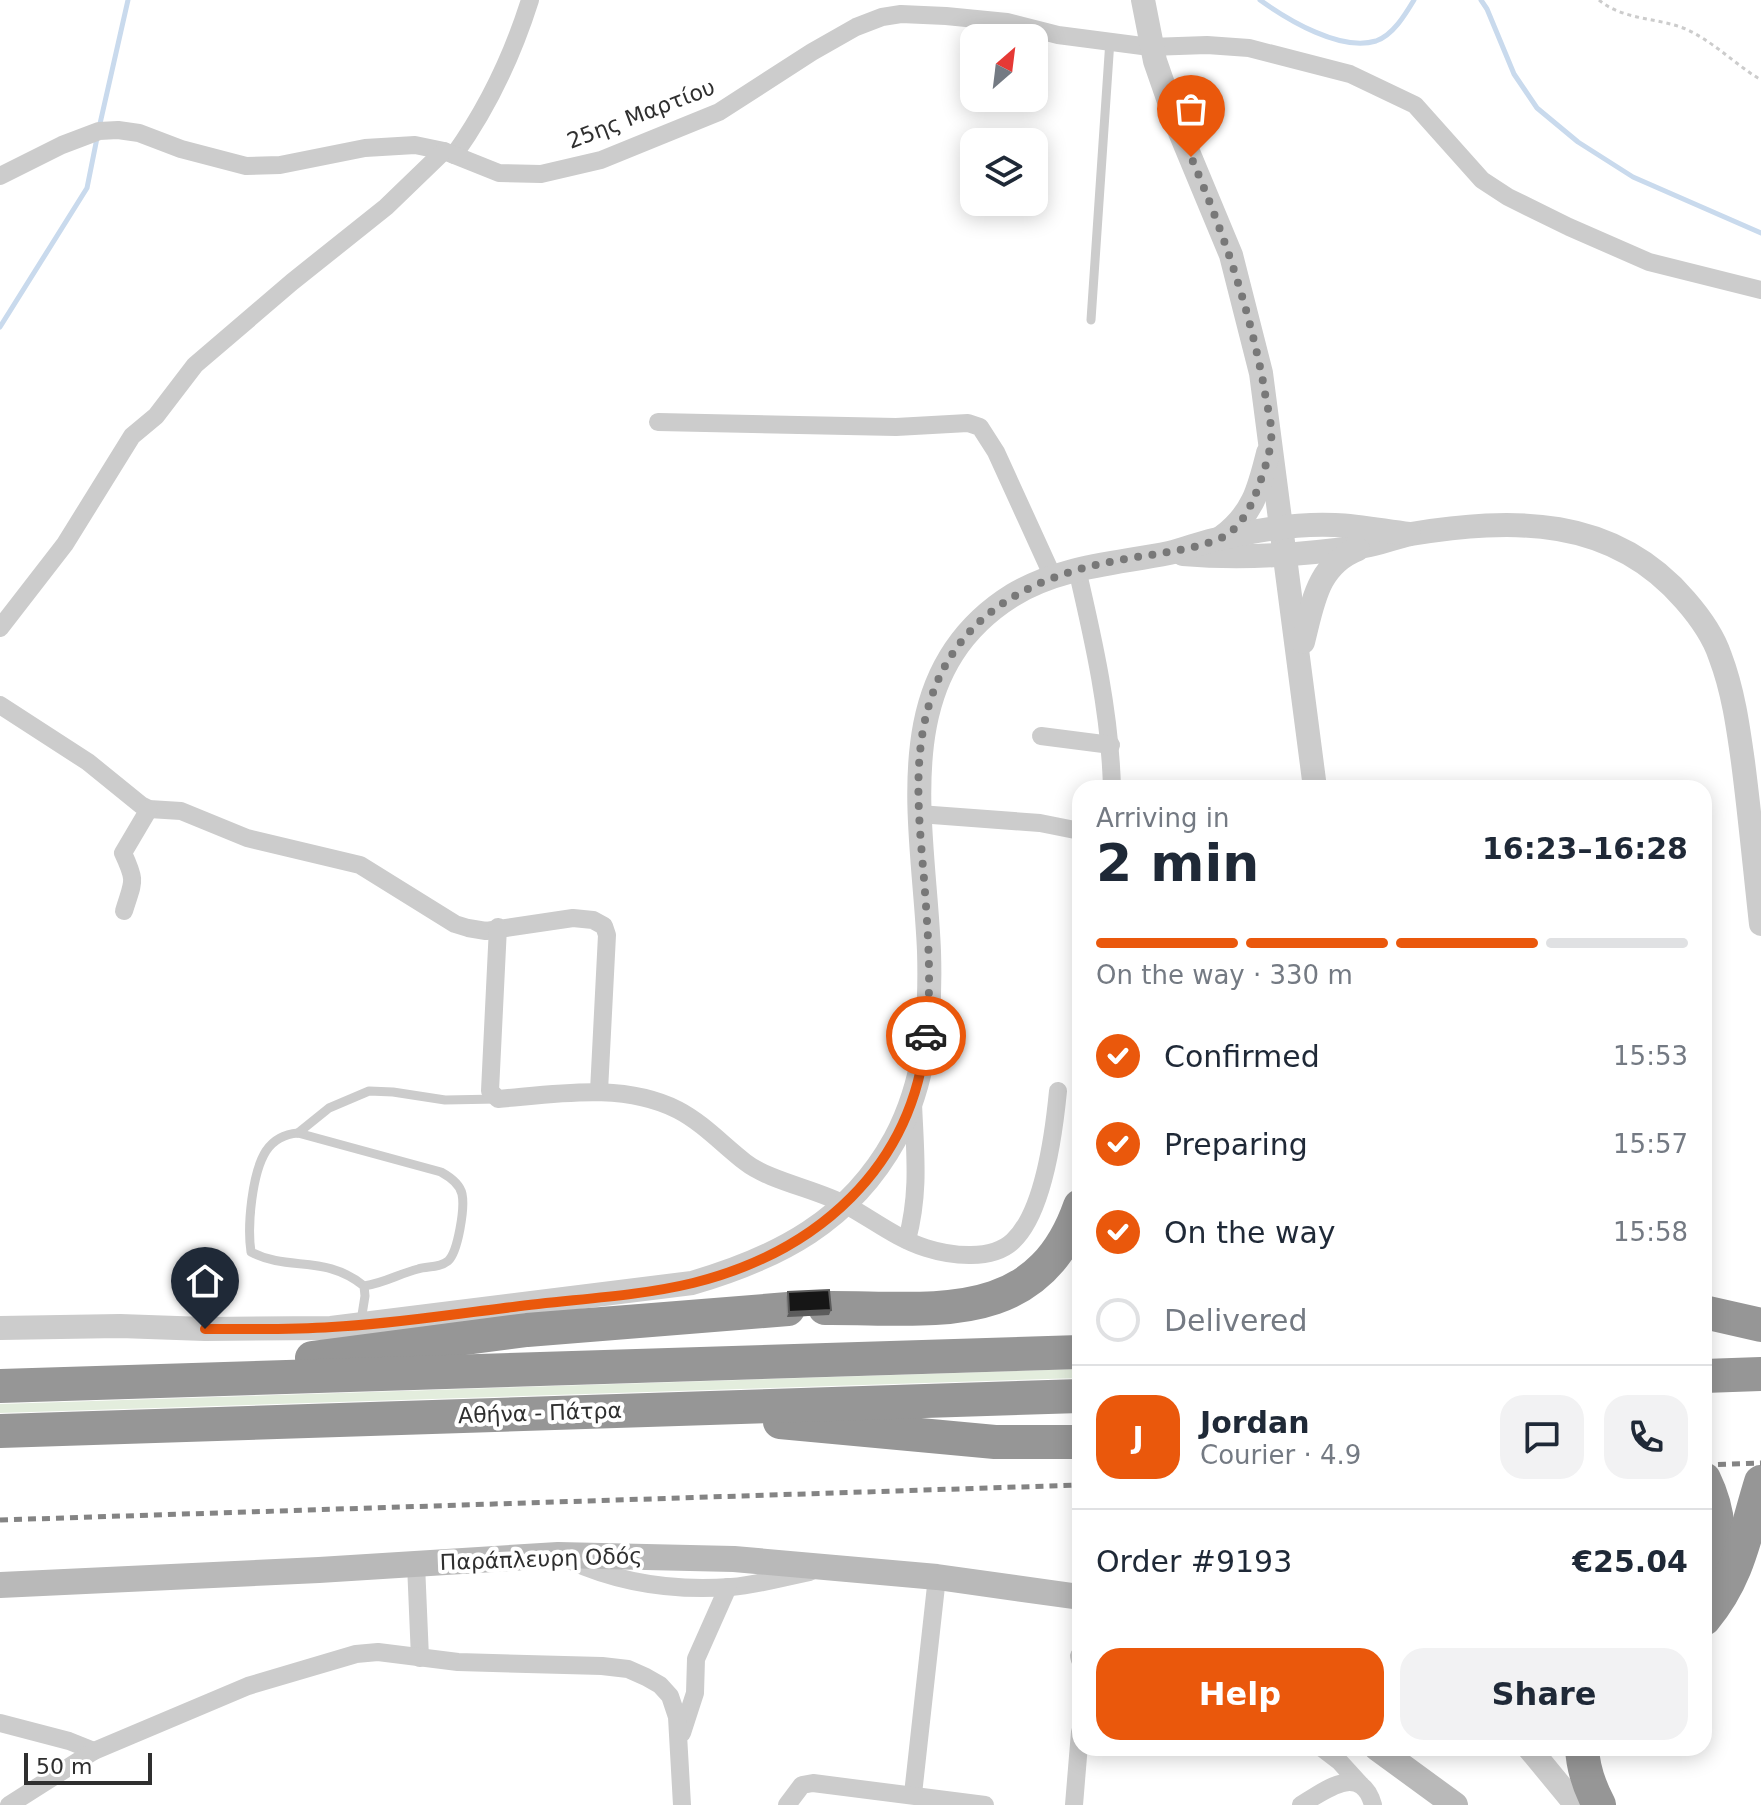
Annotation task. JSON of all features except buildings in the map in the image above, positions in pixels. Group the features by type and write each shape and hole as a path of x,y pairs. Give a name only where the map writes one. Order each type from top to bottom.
{"highway":[{"path":"825,1308 953,1306 977,1303 1010,1293 1032,1279 1051,1259 1061,1247 1072,1223"},
{"path":"113,1384 527,1330 788,1309"},
{"path":"1712,1314 1761,1327"},
{"path":"1712,1330 1761,1327"},
{"name":"Αθήνα - Πάτρα","path":"0,1386 1072,1352"},
{"path":"1712,1376 1761,1374"},
{"name":"Αθήνα - Πάτρα","path":"0,1431 1072,1396"},
{"path":"705,1408 797,1425 995,1442 1072,1442"},
{"path":"1712,1609 1734,1573 1760,1487"},
{"path":"1712,1502 1718,1522 1718,1547 1712,1562"},
{"path":"1583,1756 1585,1773 1599,1805"}],"main road":[{"name":"Παράπλευρη Οδός","path":"0,1585 558,1555 695,1557 832,1567 937,1577 1072,1596"},
{"path":"1388,1756 1455,1805"}],"street":[{"path":"0,628 65,544 132,436 156,416 195,365 449,153 480,119 513,50 530,0"},
{"path":"1143,0 1150,47 1179,130 1231,255 1261,373 1314,780"},
{"name":"25ης Μαρτίου","path":"0,176 62,145 99,131 118,130 139,133 181,149 246,166 280,165 391,145 415,145 449,153 499,173 541,174 601,160 719,112 856,27 901,14 1007,22 1058,35 1150,47 1207,45 1249,48 1350,74 1415,105 1482,180 1508,197 1649,262 1761,290"},
{"path":"658,422 896,427 968,423 980,427 1023,508 1053,577"},
{"path":"1222,538 1247,514 1260,483 1271,439"},
{"path":"0,1328 120,1326 297,1329 360,1325 692,1283 727,1273 781,1250 804,1237 859,1192 883,1159 913,1101 925,1050 929,987 919,814 923,728 946,665 974,626 1013,596 1053,577 1077,569 1169,553 1222,538 1332,525 1409,534"},
{"path":"1300,656 1312,606 1325,574 1334,561 1366,546 1409,534 1515,525 1547,526 1576,531 1634,556 1659,573 1675,589 1708,630 1720,654 1735,711 1761,924"},
{"path":"1169,553 1248,558 1366,546"},
{"path":"1077,569 1098,660 1111,745 1112,780"},
{"path":"0,705 80,756 133,800 149,809 181,811 247,838 360,865 455,924 486,931 573,918 593,920 604,926 607,935 599,1091"},
{"path":"1041,736 1111,745"},
{"path":"124,911 133,879 123,853 149,809"},
{"path":"919,814 1040,823 1072,829"},
{"path":"498,927 490,1091 498,1099 599,1091 647,1100 677,1110 720,1140 747,1164 845,1205 924,1248 954,1255 999,1250 1014,1241 1026,1223 1052,1146 1058,1091"},
{"path":"907,1240 918,1180 913,1101"},
{"path":"558,1555 608,1576 629,1581 707,1588 728,1587 832,1567"},
{"path":"416,1564 420,1658"},
{"path":"913,1794 937,1577"},
{"path":"9,1805 94,1751 248,1686 356,1654 378,1652 420,1658 628,1669 679,1681 688,1677 728,1587"},
{"path":"680,1739 695,1693 696,1659"},
{"path":"628,1669 660,1685 670,1696 680,1739 682,1805"},
{"path":"0,1723 69,1741 94,1751"},
{"path":"1074,1805 1078,1756"},
{"path":"1332,1756 1369,1791 1373,1805"},
{"path":"1536,1756 1576,1805"},
{"path":"787,1805 802,1785 813,1783 985,1805"},
{"path":"1301,1805 1336,1784 1360,1784"}],"lane":[{"path":"1091,320 1110,40"},
{"path":"298,1133 329,1108 369,1091 445,1100 498,1099"},
{"path":"298,1133 441,1172 454,1180 462,1194 459,1237 447,1261 434,1267 417,1269 382,1284 364,1286 338,1269 267,1260 251,1252 248,1235 261,1164 276,1140 286,1134 298,1133"},
{"path":"360,1325 364,1286"}],"path":[{"path":"1599,0 1624,14 1665,21 1688,31 1761,80"}],"green space":[{"path":"1072,1369 1072,1378 0,1413 0,1404"}],"waterway":[{"path":"99,128 128,0"},
{"path":"1260,0 1315,32 1347,42 1362,43 1376,41 1388,34 1414,0"},
{"path":"1481,0 1514,74 1537,108 1578,142 1633,177 1761,233"},
{"path":"0,327 87,188 97,138"}],"railway":[{"path":"1712,1465 1761,1463"},
{"path":"0,1520 1072,1485"}],"way so far":[{"path":"926,1036 929,950 918,781 928,707 946,665 974,626 1034,584 1077,569 1169,553 1222,538 1247,514 1260,483 1271,439 1261,373 1231,255 1191,157"}],"route":[{"path":"205,1329 360,1325 574,1300 692,1283 759,1261 804,1237 821,1224 859,1192 875,1171 913,1101 921,1076 926,1036"}]}
